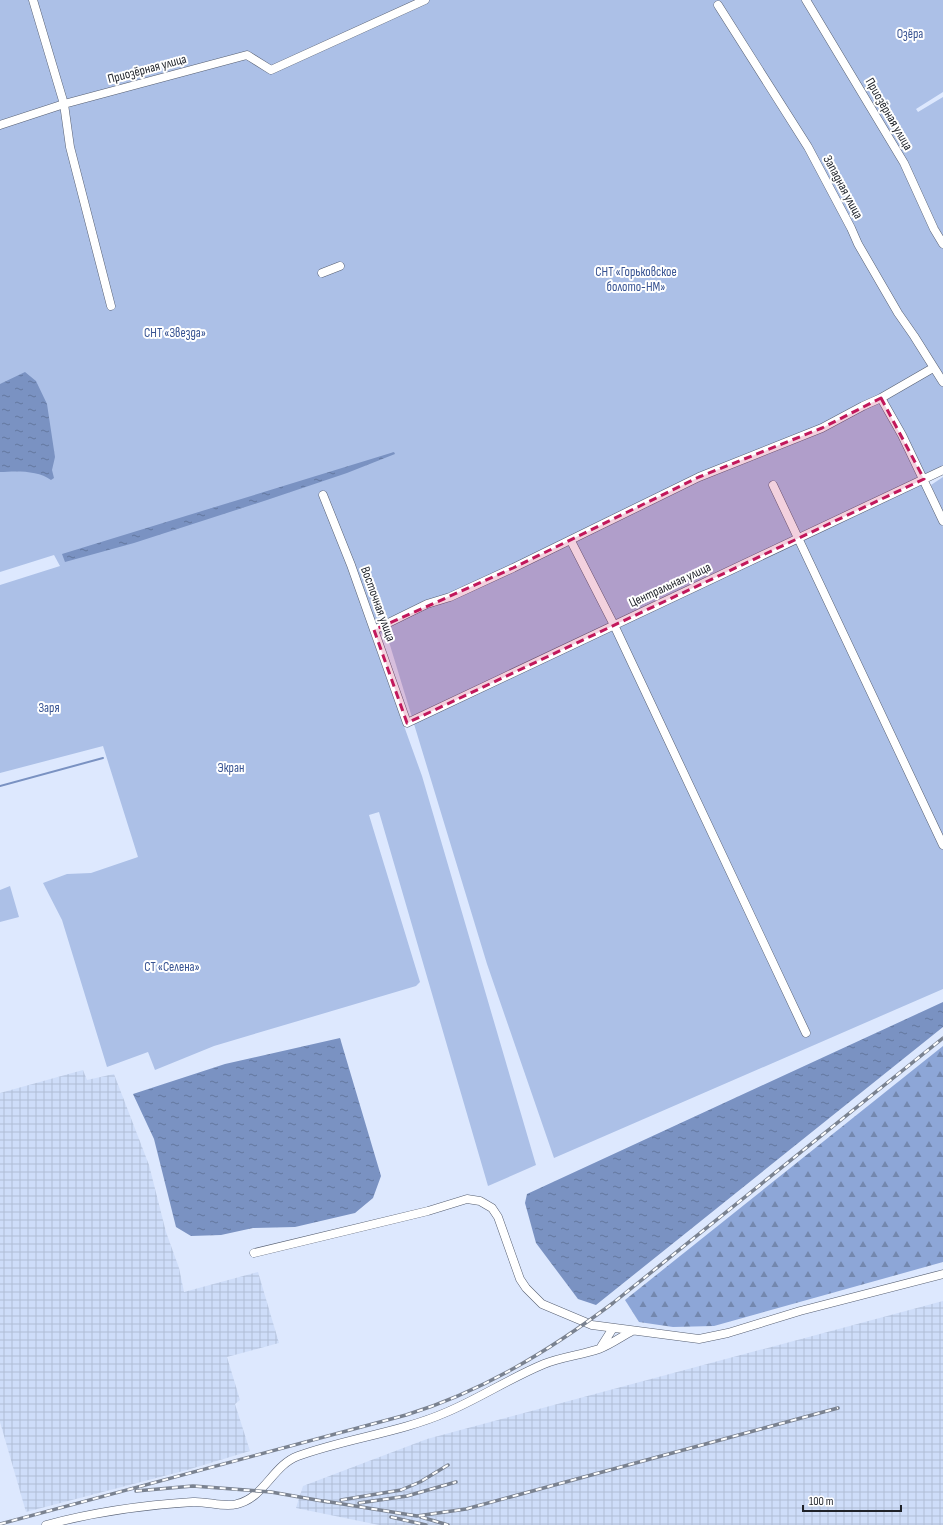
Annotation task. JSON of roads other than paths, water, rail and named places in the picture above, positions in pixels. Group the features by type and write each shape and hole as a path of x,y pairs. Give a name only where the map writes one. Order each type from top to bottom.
{"street":[{"path":"33,0 64,104 70,147 111,306"},
{"name":"Приозёрная улица","path":"64,104 247,55 271,70 425,0"},
{"name":"Приозёрная улица","path":"806,0 904,163 934,229 943,244"},
{"name":"Западная улица","path":"718,5 808,147 858,244 898,313 943,382"},
{"path":"0,125 64,104"},
{"path":"322,273 340,266"},
{"path":"374,630 428,604 450,597 571,541 699,477 822,428 881,398 933,368"},
{"path":"881,398 924,479 943,521"},
{"name":"Центральная улица","path":"407,722 943,470"},
{"path":"773,485 943,845"},
{"name":"Восточная улица","path":"323,495 407,722"},
{"path":"571,541 614,625 806,1033"},
{"path":"254,1253 352,1230 467,1199 480,1201 492,1208 498,1217 520,1278 534,1298 542,1304 592,1326 699,1339 728,1333 800,1311 943,1274"},
{"path":"601,1348 613,1328"},
{"path":"46,1525 70,1518 136,1507 195,1501 236,1505 252,1496 280,1465 297,1456 397,1429 447,1412 516,1376 552,1361 601,1348 632,1331"}],"water":[{"path":"25,372 36,381 47,404 55,457 52,470 54,478 51,480 40,474 20,471 0,472 0,384"},
{"path":"394,452 395,454 347,473 134,543 65,562 62,554"},
{"path":"943,1002 943,1027 596,1305 578,1299 536,1243 525,1203 527,1194"},
{"path":"340,1038 381,1176 373,1198 355,1213 295,1227 253,1228 221,1235 191,1236 176,1227 154,1139 133,1094 225,1064"}],"waterway":[{"path":"0,786 103,758"}],"railway":[{"path":"0,1524 406,1415 462,1394 488,1382 540,1353 589,1321 613,1303 943,1038"},
{"path":"324,1501 417,1516 466,1509 838,1408"},
{"path":"341,1500 401,1490 420,1482 448,1465"},
{"path":"359,1503 407,1496 456,1482"},
{"path":"136,1491 193,1486 271,1492 328,1502"},
{"path":"391,1517 426,1525"},
{"path":"421,1517 448,1525"}],"park label":[{"name":"Озёра","path":"910,34"},
{"name":"СНТ «Горьковское болото-НМ»","path":"636,280"},
{"name":"СНТ «Звезда»","path":"175,333"},
{"name":"Заря","path":"49,708"},
{"name":"Экран","path":"231,768"},
{"name":"СТ «Селена»","path":"172,967"}]}
